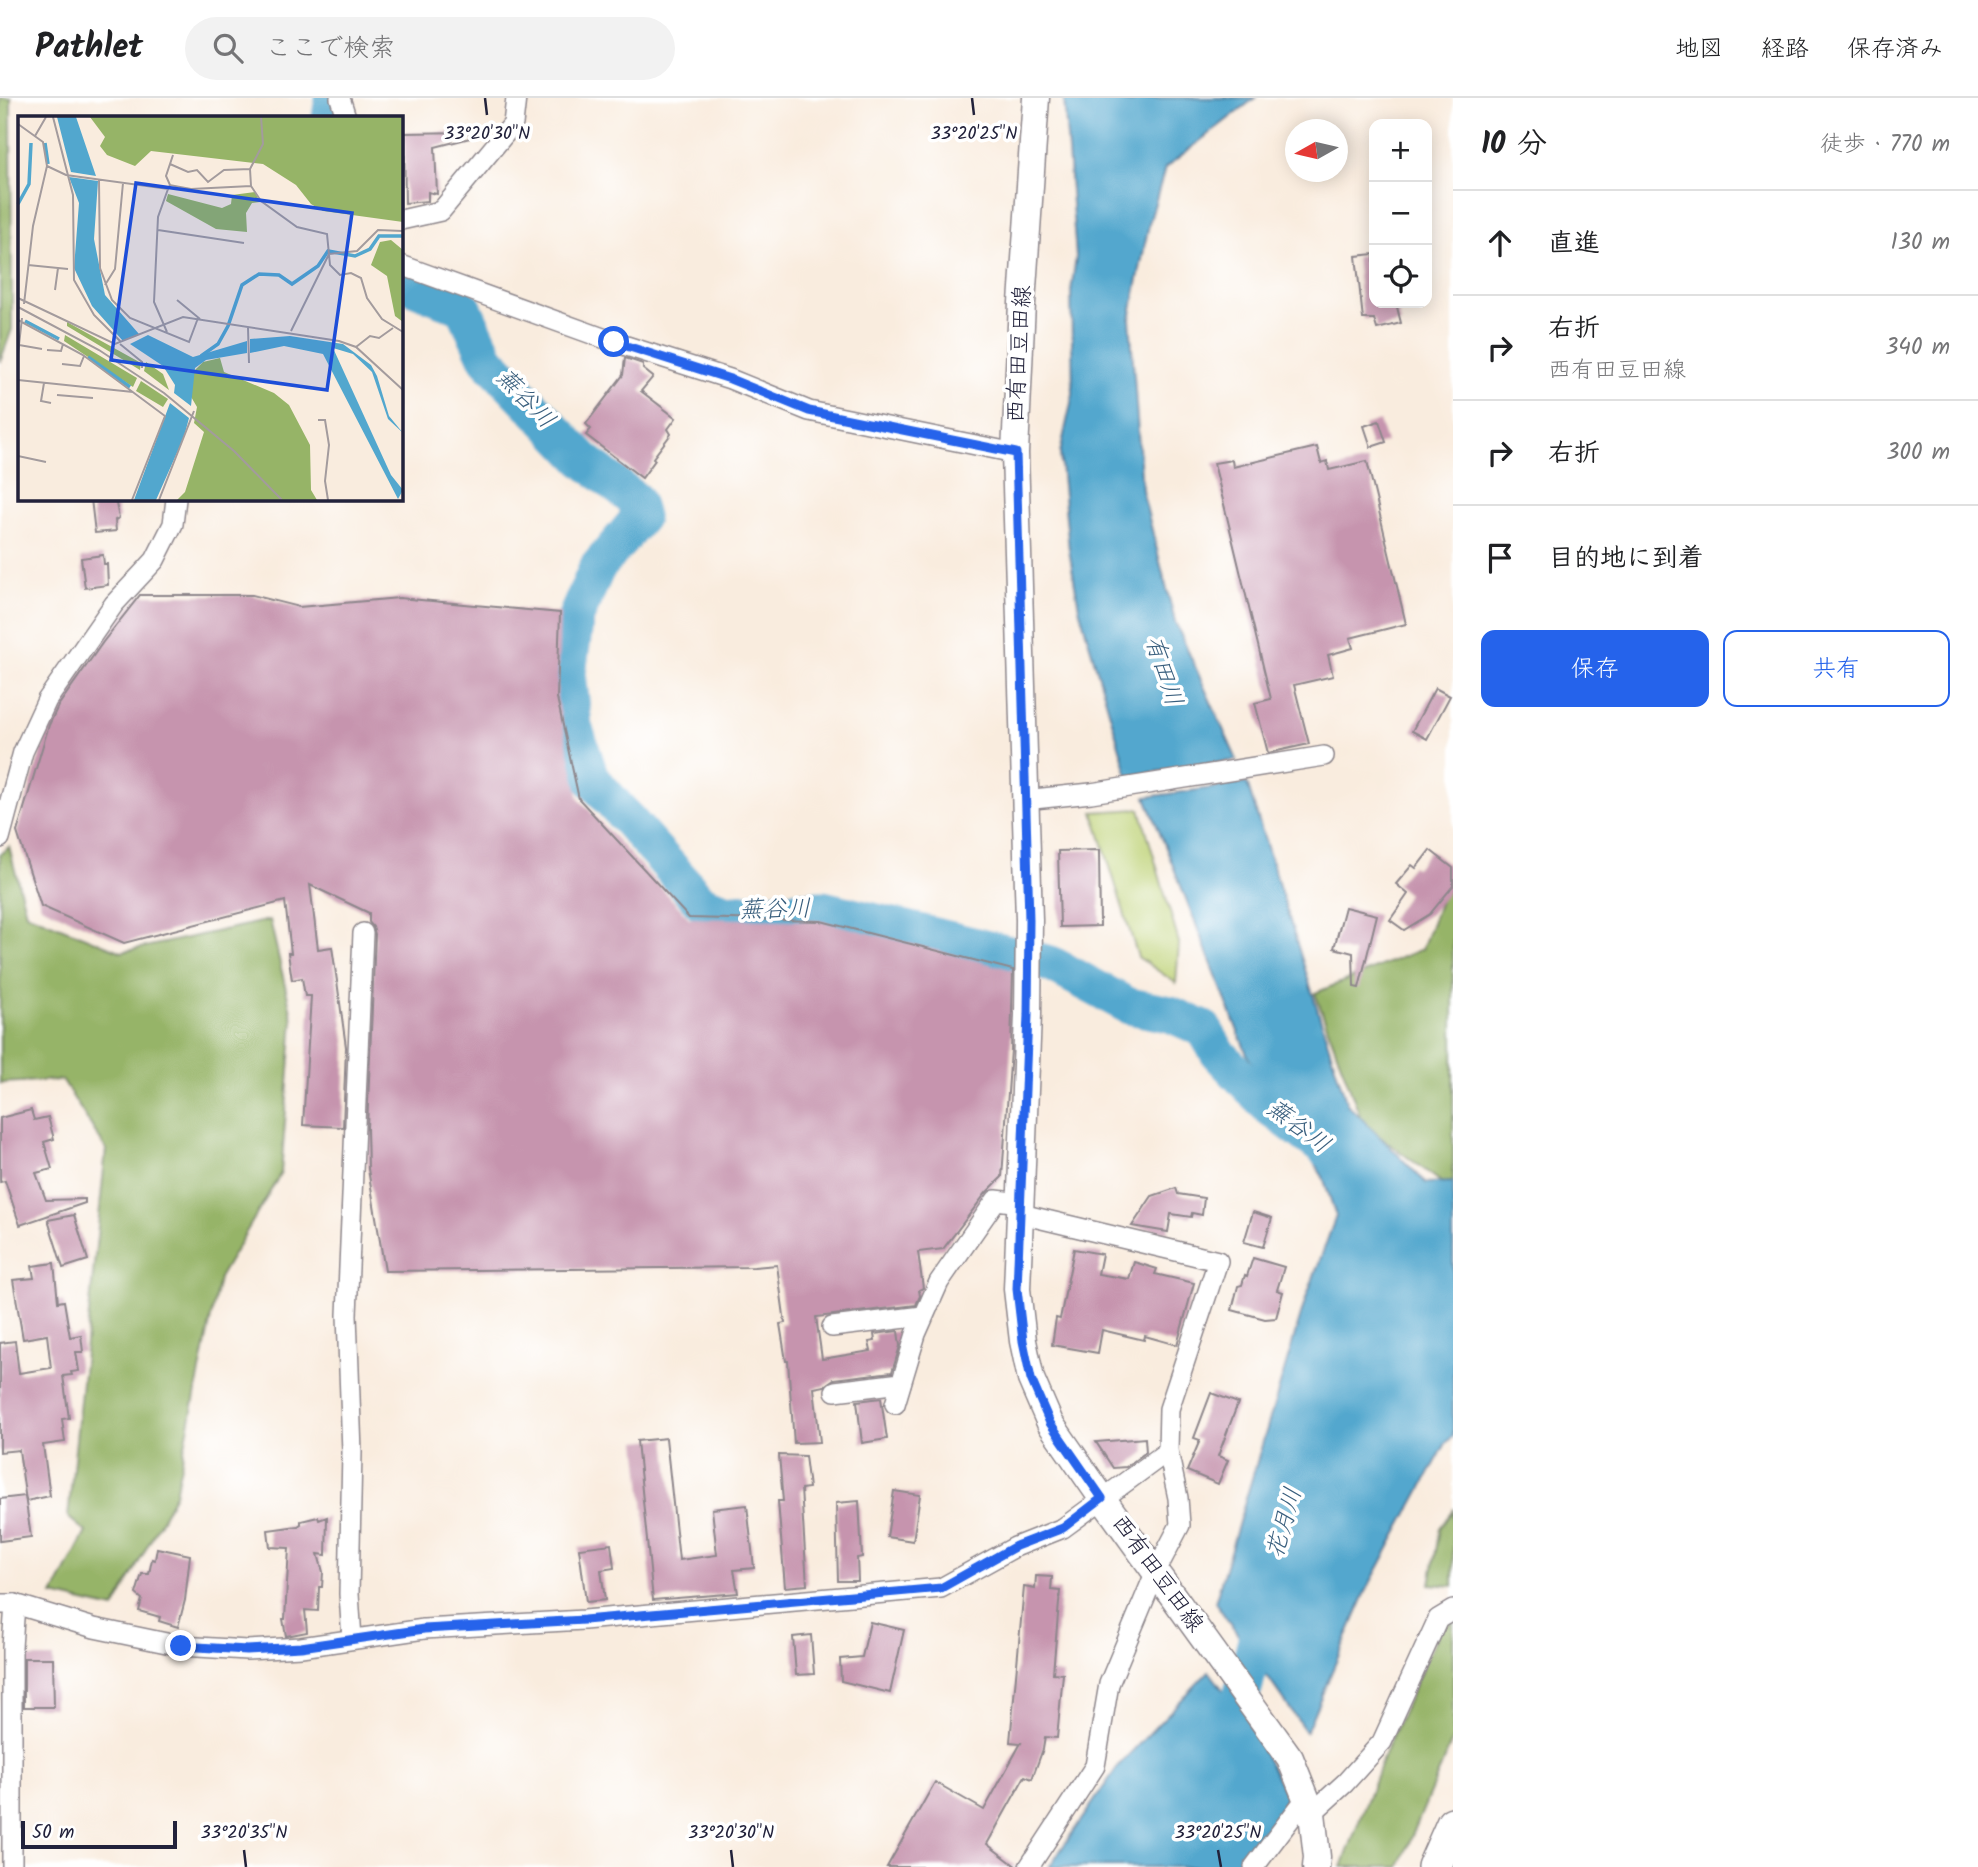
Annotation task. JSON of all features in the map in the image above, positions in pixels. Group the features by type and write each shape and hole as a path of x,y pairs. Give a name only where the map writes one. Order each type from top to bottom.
{"highway":[{"path":"1434,1867 1453,1824"}],"main road":[{"name":"西有田豆田線","path":"1036,98 1022,303 1016,453 1029,920 1017,1289 1023,1341 1031,1379 1050,1423 1290,1758 1309,1805 1316,1867"}],"street":[{"path":"402,220 441,211 513,124 516,98"},
{"path":"402,265 614,342 730,379 809,411 1016,453"},
{"path":"0,838 23,752 47,700 114,604 155,560 173,524 176,500"},
{"path":"1024,800 1091,793 1324,756"},
{"path":"352,1639 349,1594 352,1452 347,1315 363,933"},
{"path":"895,1404 915,1335 939,1282 996,1200 1218,1261 1169,1409 1168,1451 1178,1498 1180,1525 1162,1580 1109,1685 1095,1766 1029,1867"},
{"path":"832,1327 923,1316"},
{"path":"835,1391 901,1383"},
{"path":"12,1867 7,1604 93,1628 181,1646 247,1650 301,1647 424,1629 584,1620 941,1588 1016,1546 1063,1528 1168,1451"},
{"path":"1254,1867 1309,1805 1345,1783 1381,1742 1438,1619 1453,1610"}],"green space":[{"path":"0,98 11,98 12,329 0,362"},
{"path":"1140,809 1179,943 1176,983 1138,957 1093,812"},
{"path":"9,847 26,913 122,952 270,920 293,1020 281,1173 219,1278 175,1494 114,1609 53,1595 86,1532 68,1517 106,1149 62,1080 0,1083 0,854"},
{"path":"1453,866 1453,1191 1363,1124 1315,993 1422,949"},
{"path":"1453,1510 1453,1586 1430,1584 1440,1528"},
{"path":"1453,1620 1453,1738 1399,1867 1342,1867 1385,1752 1441,1626"}],"water":[{"name":"有田川","path":"1064,98 1111,98 1132,103 1137,98 1255,98 1165,168 1149,224 1130,319 1142,490 1175,622 1237,760 1128,776 1079,608 1069,550 1060,453 1073,394 1071,291 1076,257"},
{"path":"1247,783 1347,1104 1426,1183 1453,1182 1453,1436 1446,1443 1368,1587 1306,1732 1215,1602 1306,1298 1336,1216 1323,1177 1248,1057 1146,797"},
{"path":"1209,1671 1249,1725 1287,1797 1271,1825 1239,1867 1049,1867 1119,1765"}],"building":[{"path":"469,132 470,138 435,147 437,194 428,192 428,201 405,203 404,133"},
{"path":"1369,255 1369,308 1397,308 1401,323 1377,329 1374,319 1363,319 1356,256"},
{"path":"625,358 643,364 643,369 653,377 641,391 676,418 668,429 671,434 642,478 586,435 591,429 586,424 623,375"},
{"path":"1379,421 1386,442 1371,447 1364,426"},
{"path":"1317,447 1321,463 1327,461 1329,470 1367,461 1406,624 1350,638 1353,648 1328,655 1333,676 1294,685 1309,744 1268,753 1255,703 1271,699 1214,463 1232,460 1233,467"},
{"path":"91,500 115,500 119,518 115,520 116,531 95,533"},
{"path":"103,555 104,564 107,564 108,585 85,588 81,558"},
{"path":"140,595 252,595 299,607 399,598 560,613 557,698 579,799 689,918 821,921 1013,970 1011,1050 1002,1177 986,1193 943,1249 918,1252 923,1288 919,1290 920,1296 916,1305 816,1317 822,1359 871,1351 869,1342 875,1341 874,1334 898,1331 900,1346 892,1372 834,1379 824,1386 814,1388 820,1442 794,1443 788,1361 780,1324 785,1323 777,1265 385,1271 368,1169 367,1128 375,934 369,922 369,913 310,885 318,949 332,947 346,1047 343,1127 303,1125 311,996 305,996 302,978 292,980 285,901 124,943 41,906 17,832 49,725 58,706"},
{"path":"1435,688 1450,696 1427,739 1412,731"},
{"path":"1099,850 1100,926 1060,927 1058,851"},
{"path":"1430,850 1453,868 1453,886 1430,914 1404,930 1390,920 1408,894 1396,884 1412,865 1416,868"},
{"path":"1345,907 1377,915 1359,988 1354,987 1353,953 1334,948"},
{"path":"31,1110 34,1120 48,1117 54,1139 44,1142 52,1169 36,1173 46,1200 85,1199 85,1203 20,1225 5,1181 0,1182 0,1118"},
{"path":"1176,1188 1178,1194 1204,1198 1202,1215 1192,1213 1191,1217 1171,1214 1168,1232 1132,1226 1152,1196"},
{"path":"1253,1212 1272,1218 1263,1247 1244,1242"},
{"path":"74,1215 88,1260 63,1268 48,1220"},
{"path":"1074,1249 1102,1254 1098,1274 1129,1279 1134,1262 1157,1269 1155,1274 1194,1283 1177,1345 1145,1336 1144,1340 1102,1330 1098,1353 1052,1345 1056,1318 1060,1319"},
{"path":"1253,1258 1284,1267 1277,1290 1283,1292 1276,1318 1265,1319 1232,1310 1238,1286 1242,1285 1245,1275 1247,1276"},
{"path":"54,1263 58,1302 64,1301 70,1337 81,1335 83,1352 76,1352 79,1371 63,1376 69,1418 62,1419 65,1442 43,1445 50,1496 26,1501 19,1450 0,1452 0,1343 15,1341 19,1373 51,1368 47,1335 23,1339 13,1280 34,1278 32,1266"},
{"path":"1211,1393 1238,1403 1218,1456 1228,1460 1218,1484 1187,1471 1200,1440 1194,1438"},
{"path":"881,1398 887,1439 862,1443 857,1401"},
{"path":"666,1438 679,1560 717,1555 712,1509 747,1505 754,1568 734,1570 738,1593 653,1600 637,1441"},
{"path":"1145,1438 1146,1452 1126,1467 1113,1468 1096,1442"},
{"path":"779,1455 805,1456 809,1488 801,1489 807,1585 785,1587 778,1501 783,1501"},
{"path":"894,1491 920,1495 913,1541 887,1537"},
{"path":"25,1496 31,1537 0,1541 0,1499"},
{"path":"859,1501 862,1557 857,1558 858,1581 838,1581 836,1503"},
{"path":"318,1517 319,1520 327,1517 326,1555 318,1554 323,1572 318,1611 305,1610 307,1632 286,1636 283,1619 289,1548 270,1547 268,1530 298,1526 301,1521"},
{"path":"611,1544 614,1568 601,1570 605,1600 586,1602 579,1548"},
{"path":"157,1548 190,1555 185,1600 178,1627 159,1621 160,1617 139,1611 142,1599 136,1594 142,1574 149,1574"},
{"path":"1036,1576 1052,1577 1051,1590 1060,1591 1053,1673 1063,1674 1057,1738 1045,1737 1032,1779 1025,1776 987,1844 1017,1867 887,1867 935,1782 984,1810 1021,1743 1010,1742 1024,1587 1035,1589"},
{"path":"870,1622 904,1630 890,1693 841,1681 840,1659 862,1657"},
{"path":"811,1635 814,1674 796,1675 793,1637"},
{"path":"24,1658 53,1658 54,1707 24,1707"}],"waterway":[{"name":"蕪谷川","path":"330,116 333,98"},
{"name":"蕪谷川","path":"402,282 464,308 487,359 583,459 635,500 640,517 597,568 576,617 568,673 574,726 591,778 702,903 729,912 823,909 1051,964 1129,1006 1170,1014 1204,1029 1218,1053 1269,1107 1329,1152"},
{"name":"花月川","path":"1229,1725 1245,1685 1264,1606"}],"route":[{"path":"181,1646 247,1650 301,1647 424,1629 584,1620 941,1588 1016,1546 1063,1528 1102,1498 1050,1423 1031,1379 1017,1289 1029,920 1016,453 809,411 730,379 614,342"}]}
